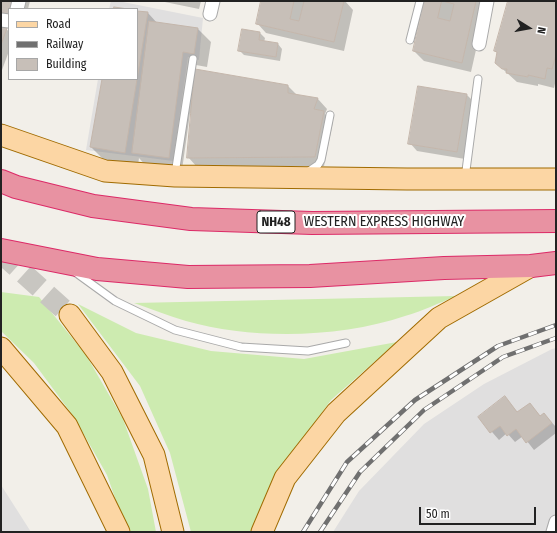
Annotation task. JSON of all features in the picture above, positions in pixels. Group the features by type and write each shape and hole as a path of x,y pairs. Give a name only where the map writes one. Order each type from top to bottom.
{"highway":[{"name":"WESTERN EXPRESS HIGHWAY","path":"1,181 16,187 93,206 192,219 312,223 556,221"},
{"path":"1,250 97,269 188,277 310,276 444,268 530,266 556,263"}],"main road":[{"path":"1,135 105,171 175,176 556,179"},
{"path":"262,532 285,478 336,413 439,318 530,266"},
{"path":"70,315 112,372 154,455 173,532"},
{"path":"1,348 67,426 119,532"}],"street":[{"path":"210,14 214,1"},
{"path":"479,44 487,1"},
{"path":"553,532 556,522"}],"lane":[{"path":"410,40 420,1"},
{"path":"175,176 193,59"},
{"path":"464,179 478,79"},
{"path":"308,178 309,171 321,160 330,115"},
{"path":"62,263 115,301 175,330 241,347 308,351 346,344"}],"shaded area":[{"path":"111,1 118,1 203,18 199,60 188,57 173,161 86,150 98,80 138,80 138,8 109,8"},
{"path":"556,348 556,532 333,532 359,491 424,424 484,384"},
{"path":"1,485 31,532 1,532"}],"green space":[{"path":"1,292 39,297 86,355 123,419 148,489 156,532 127,532 107,475 74,417 34,363 1,331"},
{"path":"456,296 418,312 380,323 353,329 296,334 268,334 212,327 186,321 134,303"},
{"path":"78,304 136,333 211,351 304,359 397,342 331,400 293,453 252,532 191,532 170,453 140,386"}],"building":[{"path":"1,1 14,1 11,8 8,8 8,17 1,16"},
{"path":"261,1 294,1 290,19 299,21 304,1 344,1 334,42 256,24"},
{"path":"424,1 442,1 476,1 462,63 413,51","holes":["442,1 454,4 450,21 438,18"]},
{"path":"508,1 556,1 556,55 552,69 547,68 545,79 528,75 528,77 506,73 507,69 502,69 495,63 497,52 494,51"},
{"path":"138,11 148,12 138,73"},
{"path":"149,21 198,28 194,54 183,52 169,158 132,153"},
{"path":"1,26 7,28 1,45"},
{"path":"242,29 260,32 259,40 278,43 276,57 238,51"},
{"path":"195,69 288,85 288,93 318,98 314,109 324,111 315,157 187,158"},
{"path":"102,80 137,80 125,153 90,147"},
{"path":"418,86 467,94 457,152 408,144"},
{"path":"505,396 517,412 530,403 540,416 544,413 552,423 526,443 516,429 507,436 500,426 490,433 478,417"}],"tunnel":[{"path":"1,253 70,315"}],"railway":[{"path":"303,532 347,462 415,400 498,346 556,325"},
{"path":"320,532 360,472 424,410 503,357 556,338"}]}
